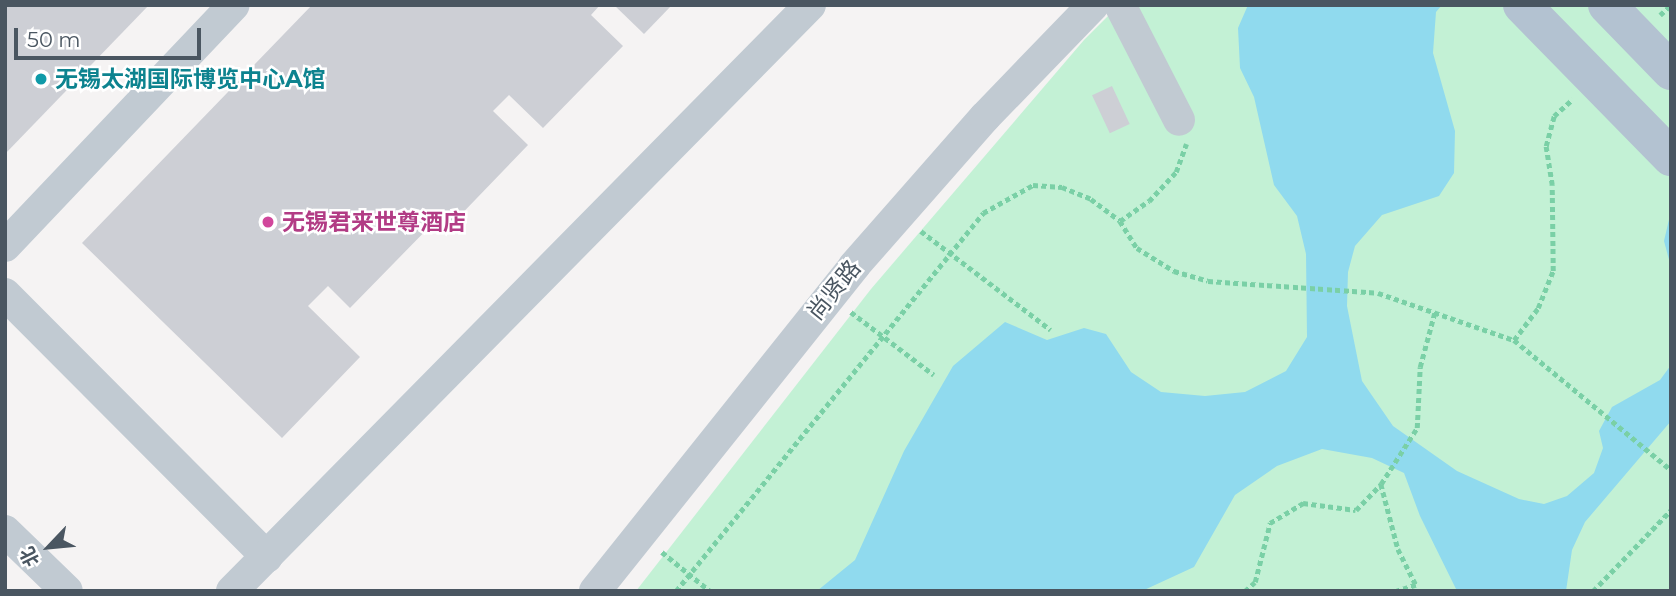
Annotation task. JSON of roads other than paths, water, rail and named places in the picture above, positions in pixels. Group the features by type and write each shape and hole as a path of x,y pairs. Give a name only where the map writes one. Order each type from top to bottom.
{"main road":[{"path":"1522,5 1671,157"},
{"path":"1608,5 1671,71"}],"street":[{"path":"5,246 234,5"},
{"path":"232,591 810,5"},
{"name":"尚贤路","path":"595,591 853,266 985,117 1093,5"},
{"name":"尚贤路","path":"601,591 834,299 903,217 1098,5"},
{"path":"1120,5 1179,120"},
{"path":"5,294 267,557"},
{"path":"5,531 67,591"},
{"path":"5,559 38,591"}],"water":[{"path":"1248,5 1442,5 1436,12 1433,53 1455,131 1454,173 1439,196 1382,215 1355,246 1348,272 1347,306 1362,381 1393,426 1457,471 1519,499 1544,504 1567,496 1594,473 1603,448 1599,431 1612,407 1660,380 1671,365 1671,421 1585,522 1572,550 1566,591 1457,591 1420,516 1404,473 1372,458 1322,449 1277,466 1235,495 1194,567 1142,591 817,591 855,560 904,451 953,366 1005,322 1047,340 1084,328 1106,334 1131,372 1161,392 1205,396 1245,392 1286,371 1307,337 1306,254 1297,216 1274,185 1254,97 1240,68 1238,28"},
{"path":"1671,211 1671,267 1664,241"}],"place":[{"name":"无锡太湖国际博览中心A馆","path":"41,79"},
{"name":"无锡君来世尊酒店","path":"268,222"}]}
